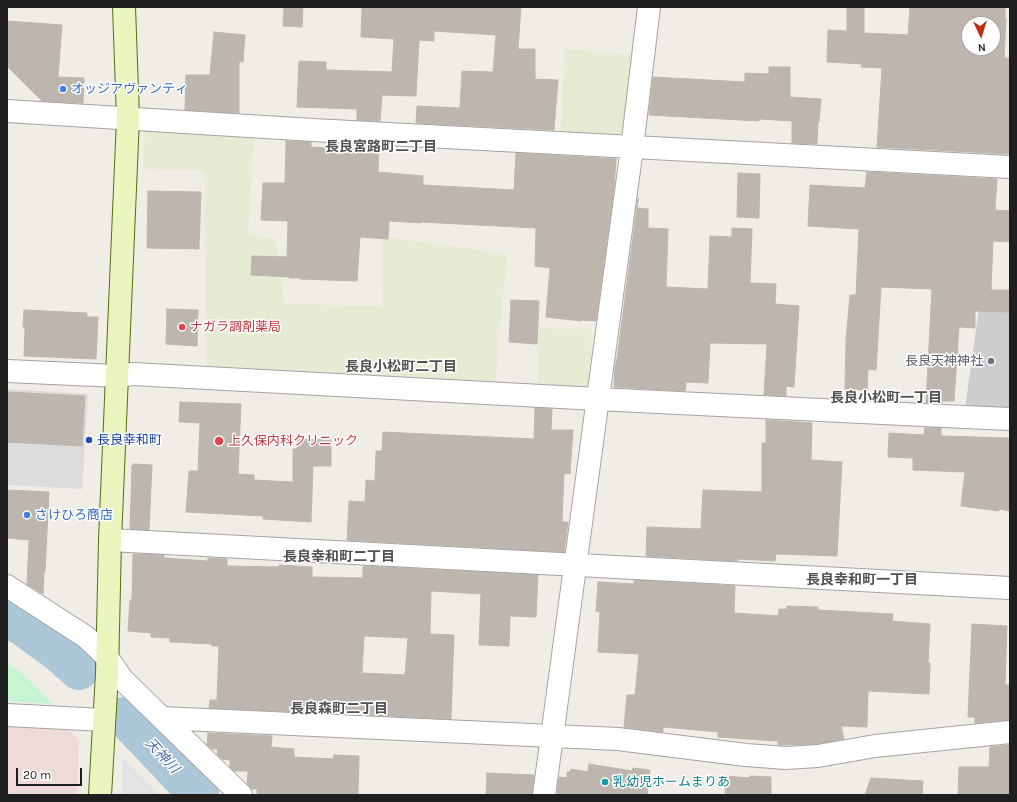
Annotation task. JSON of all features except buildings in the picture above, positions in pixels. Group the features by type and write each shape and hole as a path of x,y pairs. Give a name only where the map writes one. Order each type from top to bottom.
{"street":[{"path":"100,795 128,118 124,7"},
{"path":"544,795 632,148 649,7"},
{"path":"7,111 632,148 1010,167"},
{"path":"7,371 118,376 133,374 964,418 1010,418"},
{"path":"110,540 1010,588"},
{"path":"7,586 86,637 106,665 241,795"},
{"path":"7,715 104,719"},
{"path":"162,718 618,738 746,755 786,758 818,756 875,746 1010,732"}],"shaded area":[{"name":"長良天神神社","path":"980,301 1010,305 1010,419 964,416"},
{"path":"7,389 88,394 82,489 7,485"},
{"path":"7,727 69,730 79,740 77,795 7,795"},
{"path":"122,757 160,795 122,795"}],"green space":[{"path":"565,49 634,55 620,141 560,138"},
{"path":"145,129 254,135 248,234 276,239 284,303 383,307 382,236 507,254 495,385 206,371 204,170 143,169"},
{"path":"539,328 592,329 590,392 537,391"},
{"path":"7,663 22,673 53,704 7,701"}],"waterway":[{"name":"天神川","path":"7,617 23,626 61,654 79,670"},
{"name":"天神川","path":"125,717 199,795"}],"place":[{"name":"オッジアヴァンティ","path":"63,89"},
{"name":"ナガラ調剤薬局","path":"182,327"},
{"name":"長良天神神社","path":"991,361"},
{"name":"長良幸和町","path":"89,440"},
{"name":"上久保内科クリニック","path":"219,441"},
{"name":"さけひろ商店","path":"27,515"},
{"name":"乳幼児ホームまりあ","path":"605,782"}],"district":[{"name":"長良宮路町二丁目","path":"381,147"},
{"name":"長良小松町二丁目","path":"401,367"},
{"name":"長良小松町一丁目","path":"886,398"},
{"name":"長良幸和町二丁目","path":"339,557"},
{"name":"長良幸和町一丁目","path":"862,580"},
{"name":"長良森町二丁目","path":"339,709"}]}
